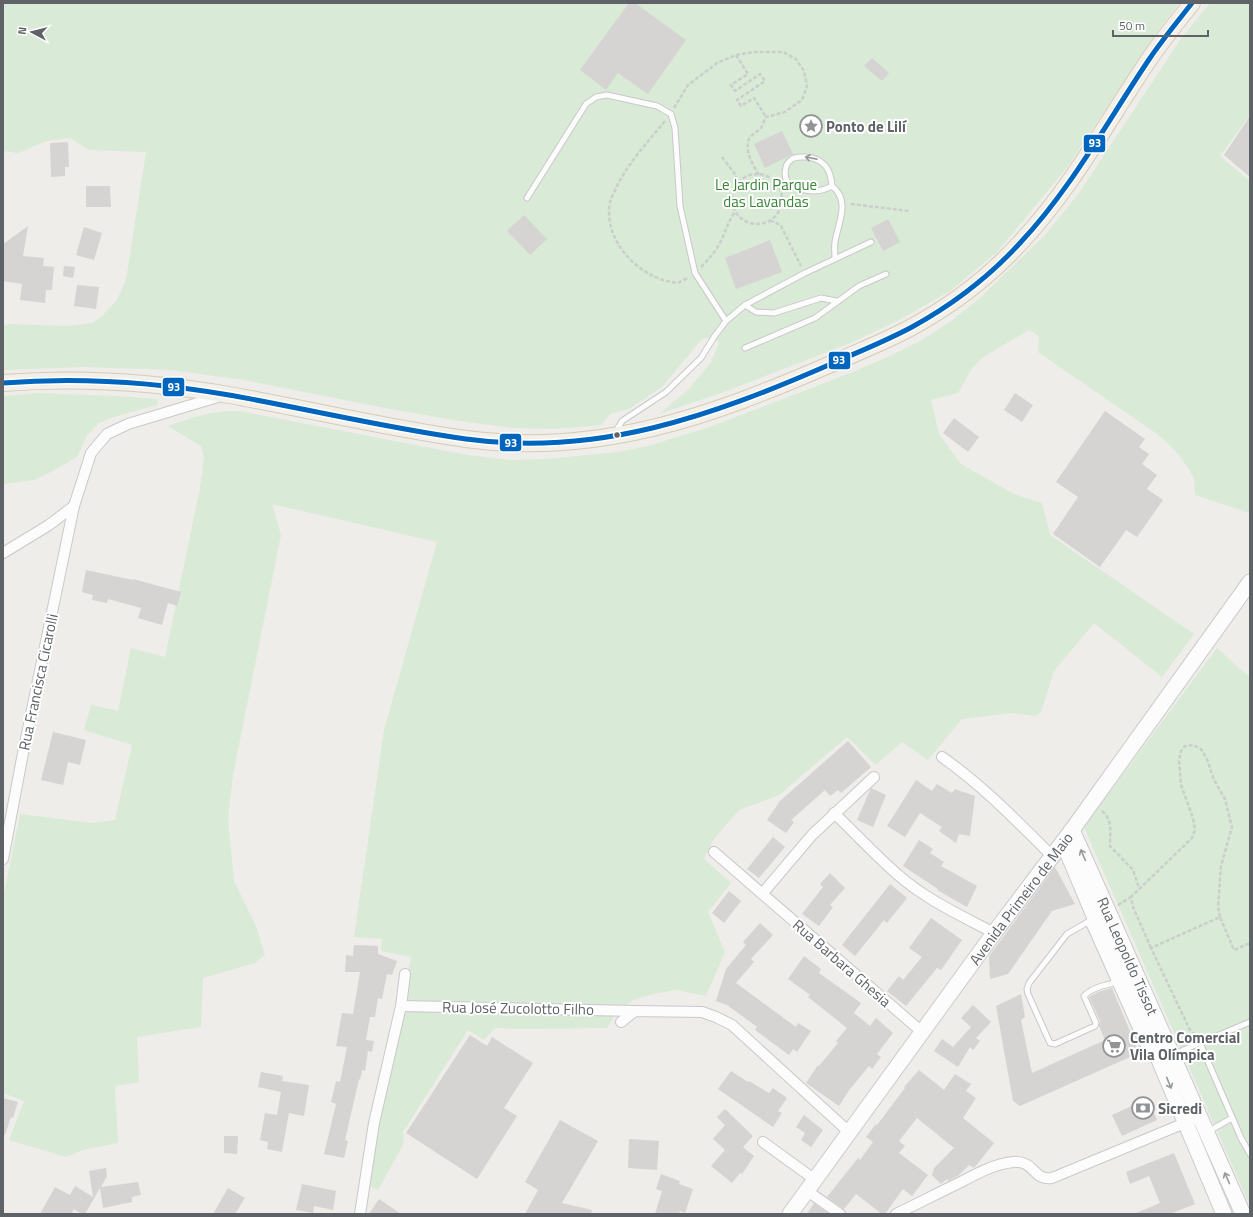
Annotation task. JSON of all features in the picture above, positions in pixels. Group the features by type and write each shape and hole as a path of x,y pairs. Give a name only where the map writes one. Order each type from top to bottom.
{"main road":[{"path":"3,383 44,380 105,381 163,386 227,395 467,439 535,444 572,442 613,437 650,430 688,419 751,397 881,342 936,313 978,284 1020,244 1051,206 1151,57 1192,3"},
{"name":"Avenida Primeiro de Maio","path":"790,1214 994,933 1068,836 1250,582"},
{"name":"Rua Leopoldo Tissot","path":"1068,836 1125,980"},
{"name":"Rua Leopoldo Tissot","path":"1084,875 1092,920 1166,1058 1200,1116 1242,1214"},
{"name":"Rua Leopoldo Tissot","path":"1166,1058 1185,1123 1224,1214"}],"street":[{"name":"Rua Francisca Cicarolli","path":"3,859 23,753 74,506 91,453 107,434 128,424 227,395"},
{"path":"3,553 49,525 74,506"},
{"path":"942,757 971,779 1006,810 1052,856"},
{"path":"762,894 834,813 874,777"},
{"path":"834,813 897,874 911,885 944,907 994,933"},
{"name":"Rua Barbara Ghesia","path":"714,852 922,1032"},
{"path":"360,1214 374,1122 401,1006 405,974"},
{"name":"Rua José Zucolotto Filho","path":"401,1006 702,1012 732,1025 849,1132"},
{"path":"620,1022 635,1011"},
{"path":"896,1214 988,1168 1014,1162 1023,1162 1031,1166 1039,1177 1046,1179 1052,1178 1200,1116"},
{"path":"763,1142 840,1214"}],"lane":[{"path":"526,198 586,104 596,97 607,95 657,106 671,114 675,128 680,206 695,273 726,321"},
{"path":"832,186 815,192 797,189 789,184 785,176 786,167 791,160 800,156 817,159 825,164 830,171 832,186 838,190 843,207 840,225 835,241 835,258"},
{"path":"613,437 622,421 666,392 700,358 726,321 744,305 835,258 871,242"},
{"path":"745,348 815,318 836,301 859,286 886,274"},
{"path":"744,305 756,312 774,313 821,298 836,301"},
{"path":"1092,920 1067,934 1029,983 1027,989 1028,994 1050,1043 1055,1044 1095,1026 1096,1023 1084,996 1096,988 1125,980"},
{"path":"1166,1058 1250,1022"},
{"path":"1200,1043 1241,1138 1250,1154"},
{"path":"1207,1132 1232,1118"}],"path":[{"path":"695,273 680,282 661,280 645,272 635,264 623,252 614,236 609,220 610,201 626,170 671,114 688,85 717,63 753,52 783,52 796,59 804,71 807,86 802,100 785,112 766,117"},
{"path":"736,56 748,74 731,85 735,91 760,74 765,81 737,100 741,106 754,98 766,117"},
{"path":"759,175 750,158 748,149 749,140 754,133 761,128 766,117"},
{"path":"722,157 735,174 738,183"},
{"path":"752,175 759,175 767,177 773,181 781,194 782,202 780,209 769,221 762,224 754,224 740,218 733,205 732,197 738,183 744,178 752,175"},
{"path":"843,207 851,204 909,211"},
{"path":"708,260 722,240 732,217 736,212"},
{"path":"769,221 775,222 781,226 805,273"},
{"path":"1195,1035 1190,1030 1152,948 1131,897 1192,838 1195,830 1193,818 1181,785 1179,761 1181,751 1185,746 1193,745 1201,749 1207,759 1214,780 1225,799 1232,827 1221,866 1218,907 1220,917 1234,950 1250,943"},
{"path":"1092,802 1108,816 1110,827 1110,846 1133,870 1139,889"},
{"path":"1152,948 1220,917"}],"green space":[{"name":"Le Jardin Parque das Lavandas","path":"3,3 1179,3 1155,35 1068,166 998,251 950,291 897,321 848,344 724,392 659,414 690,388 711,362 719,343 713,337 702,339 662,387 629,409 610,414 601,425 555,429 513,428 460,421 390,409 244,380 171,370 84,367 3,370 3,326 9,324 67,326 92,323 102,316 117,300 126,280 146,152 89,150 70,138 47,141 18,153 3,151"},
{"path":"1210,3 1250,3 1250,115 1220,156 1250,181 1250,513 1195,495 1194,479 1189,469 1175,450 1157,434 1038,352 1039,336 1029,330 983,357 971,370 958,393 931,400 939,434 961,464 1014,494 1042,503 1050,535 1194,634 1162,677 1094,623 1054,671 1041,712 1035,716 1012,713 962,719 928,760 902,742 876,765 847,737 779,795 739,810 713,840 704,859 731,883 708,912 725,952 706,996 676,990 653,994 633,1000 617,1011 607,1028 495,1028 484,1040 468,1030 403,1132 404,1143 378,1190 370,1186 376,1136 411,957 381,951 382,939 354,937 384,730 437,542 272,504 281,535 233,775 228,819 234,881 256,926 265,955 255,963 203,978 201,1027 137,1037 139,1082 115,1086 118,1143 83,1150 66,1157 9,1140 24,1101 3,1093 3,899 20,814 92,823 115,820 132,745 84,730 91,705 118,711 131,648 165,657 200,488 204,457 201,446 168,426 212,413 240,411 467,455 510,460 546,459 618,452 648,446 707,428 853,372 922,340 950,322 980,298 1045,235 1079,193 1180,40"},
{"path":"38,393 158,399 157,405 114,417 99,423 87,435 77,457 49,473 34,480 3,484 3,396"},
{"path":"1217,648 1250,678 1250,1206 1084,827"}],"building":[{"path":"629,3 635,3 686,40 648,94 618,73 606,90 580,70"},
{"path":"872,58 889,73 882,81 864,66"},
{"path":"1250,116 1250,177 1224,155"},
{"path":"782,131 793,154 765,168 754,144"},
{"path":"68,142 69,167 65,167 65,176 51,177 50,143"},
{"path":"86,186 110,186 111,207 86,207"},
{"path":"524,215 547,239 530,255 507,231"},
{"path":"888,219 900,242 883,251 871,228"},
{"path":"28,226 23,256 44,258 43,266 54,267 52,290 46,290 45,303 20,300 22,284 3,281 3,244"},
{"path":"84,227 102,233 94,260 76,255"},
{"path":"770,240 782,272 736,289 725,258"},
{"path":"64,266 75,267 73,278 63,276"},
{"path":"77,285 99,287 96,309 74,306"},
{"path":"1015,393 1033,405 1022,422 1004,410"},
{"path":"1105,411 1145,439 1139,447 1149,454 1142,464 1157,475 1147,489 1163,500 1137,537 1126,530 1100,567 1053,534 1078,497 1056,482"},
{"path":"954,418 979,437 968,452 943,433"},
{"path":"86,570 133,579 181,592 177,606 168,603 162,625 138,618 141,608 108,599 107,603 92,600 93,595 82,592"},
{"path":"53,732 86,740 80,765 68,762 63,785 41,780"},
{"path":"848,741 871,767 841,793 838,790 830,796 825,790 791,820 794,822 786,833 767,820 780,801"},
{"path":"916,780 932,791 937,784 952,793 955,789 975,796 970,836 959,834 956,843 939,831 942,827 920,813 905,837 887,826"},
{"path":"871,788 886,795 873,827 857,820"},
{"path":"773,837 785,847 759,878 747,869"},
{"path":"919,840 933,849 930,853 944,862 941,866 977,886 967,907 937,890 938,889 903,866"},
{"path":"1055,867 1075,904 1052,911 1008,974 990,979 989,956"},
{"path":"830,873 845,888 830,905 833,907 819,926 802,914 823,887 820,884"},
{"path":"890,884 907,898 887,923 884,920 855,956 842,945"},
{"path":"729,891 741,901 724,923 712,913"},
{"path":"931,918 962,940 941,970 937,968 906,1006 887,991 899,976 903,980 922,957 909,948"},
{"path":"760,923 773,935 751,959 754,962 736,983 796,1027 798,1023 811,1031 797,1052 793,1049 789,1055 755,1030 757,1027 727,1005 716,1001 726,969 746,945 743,942"},
{"path":"354,945 378,946 378,954 397,961 392,975 387,974 382,999 378,998 375,1017 370,1017 366,1040 374,1041 372,1052 368,1051 365,1071 362,1070 360,1080 359,1079 345,1140 348,1141 344,1158 324,1154 336,1104 331,1102 336,1081 340,1082 347,1047 336,1046 342,1013 353,1014 360,972 345,972 346,955 353,956"},
{"path":"804,956 821,969 819,973 861,1003 854,1013 870,1026 876,1018 893,1033 877,1054 881,1057 872,1069 869,1066 850,1089 839,1106 806,1083 818,1065 819,1066 838,1043 836,1041 847,1028 808,997 810,995 788,979"},
{"name":"Centro Comercial Vila Olímpica","path":"1112,988 1139,1053 1020,1106 1013,1101 996,1006 1021,994 1025,1017 1021,1020 1032,1073 1105,1040 1099,1026 1100,1021 1089,997 1098,992"},
{"path":"973,1005 991,1022 976,1038 980,1041 973,1050 970,1047 958,1067 934,1051 942,1039 953,1047 971,1027 961,1018"},
{"path":"470,1035 487,1046 492,1037 533,1063 504,1108 517,1116 477,1179 406,1133"},
{"path":"919,1070 944,1090 955,1074 971,1084 966,1091 976,1098 963,1118 994,1143 974,1168 969,1165 958,1176 948,1181 947,1179 941,1184 932,1175 934,1168 954,1148 917,1118 899,1141 905,1146 899,1153 928,1175 912,1196 903,1189 885,1214 882,1214 856,1194 844,1209 827,1197 858,1158 860,1160 873,1142 866,1137 876,1124 877,1125 905,1088 904,1087"},
{"path":"731,1071 769,1093 773,1088 787,1098 778,1111 782,1113 773,1127 718,1089"},
{"path":"261,1072 283,1076 282,1081 309,1085 304,1116 289,1113 282,1152 267,1149 268,1142 260,1140 265,1113 277,1115 281,1092 258,1087"},
{"path":"3,1098 18,1102 13,1118 11,1117 5,1135 3,1135"},
{"path":"1147,1099 1157,1120 1122,1136 1112,1115"},
{"path":"725,1109 753,1136 743,1147 754,1156 742,1174 740,1173 732,1183 711,1166 725,1150 713,1139 725,1125 717,1117"},
{"path":"804,1115 823,1130 811,1147 801,1140 805,1133 796,1127"},
{"path":"560,1120 598,1141 562,1203 592,1210 591,1214 525,1214 538,1190 525,1182"},
{"path":"224,1136 238,1136 237,1154 224,1153"},
{"path":"629,1139 659,1141 657,1170 628,1168"},
{"path":"1174,1153 1195,1204 1170,1214 1134,1214 1160,1203 1149,1176 1130,1184 1126,1172"},
{"path":"106,1168 107,1176 101,1187 138,1182 141,1195 132,1197 132,1202 103,1208 100,1188 85,1214 82,1214 74,1209 71,1214 40,1214 55,1187 70,1195 75,1186 93,1197 89,1171"},
{"path":"661,1174 680,1181 679,1184 693,1189 685,1213 680,1211 679,1214 655,1214 662,1191 656,1189"},
{"path":"302,1184 336,1191 333,1210 314,1206 313,1213 296,1210"},
{"path":"228,1188 245,1198 235,1214 213,1214"},
{"path":"379,1199 401,1214 369,1214"},
{"path":"814,1203 829,1214 807,1214"}],"transit line":[{"name":"93","path":"3,383 31,381 88,381 173,387 229,395 436,435 515,443 562,442 608,437 653,428 698,415 787,383 892,337 912,327 956,300 983,279 1020,243 1056,200 1089,153 1134,81 1165,37 1192,3"}],"place":[{"name":"Ponto de Lilí","path":"811,126"},
{"name":"Centro Comercial Vila Olímpica","path":"1114,1046"},
{"name":"Sicredi","path":"1143,1108"}]}
